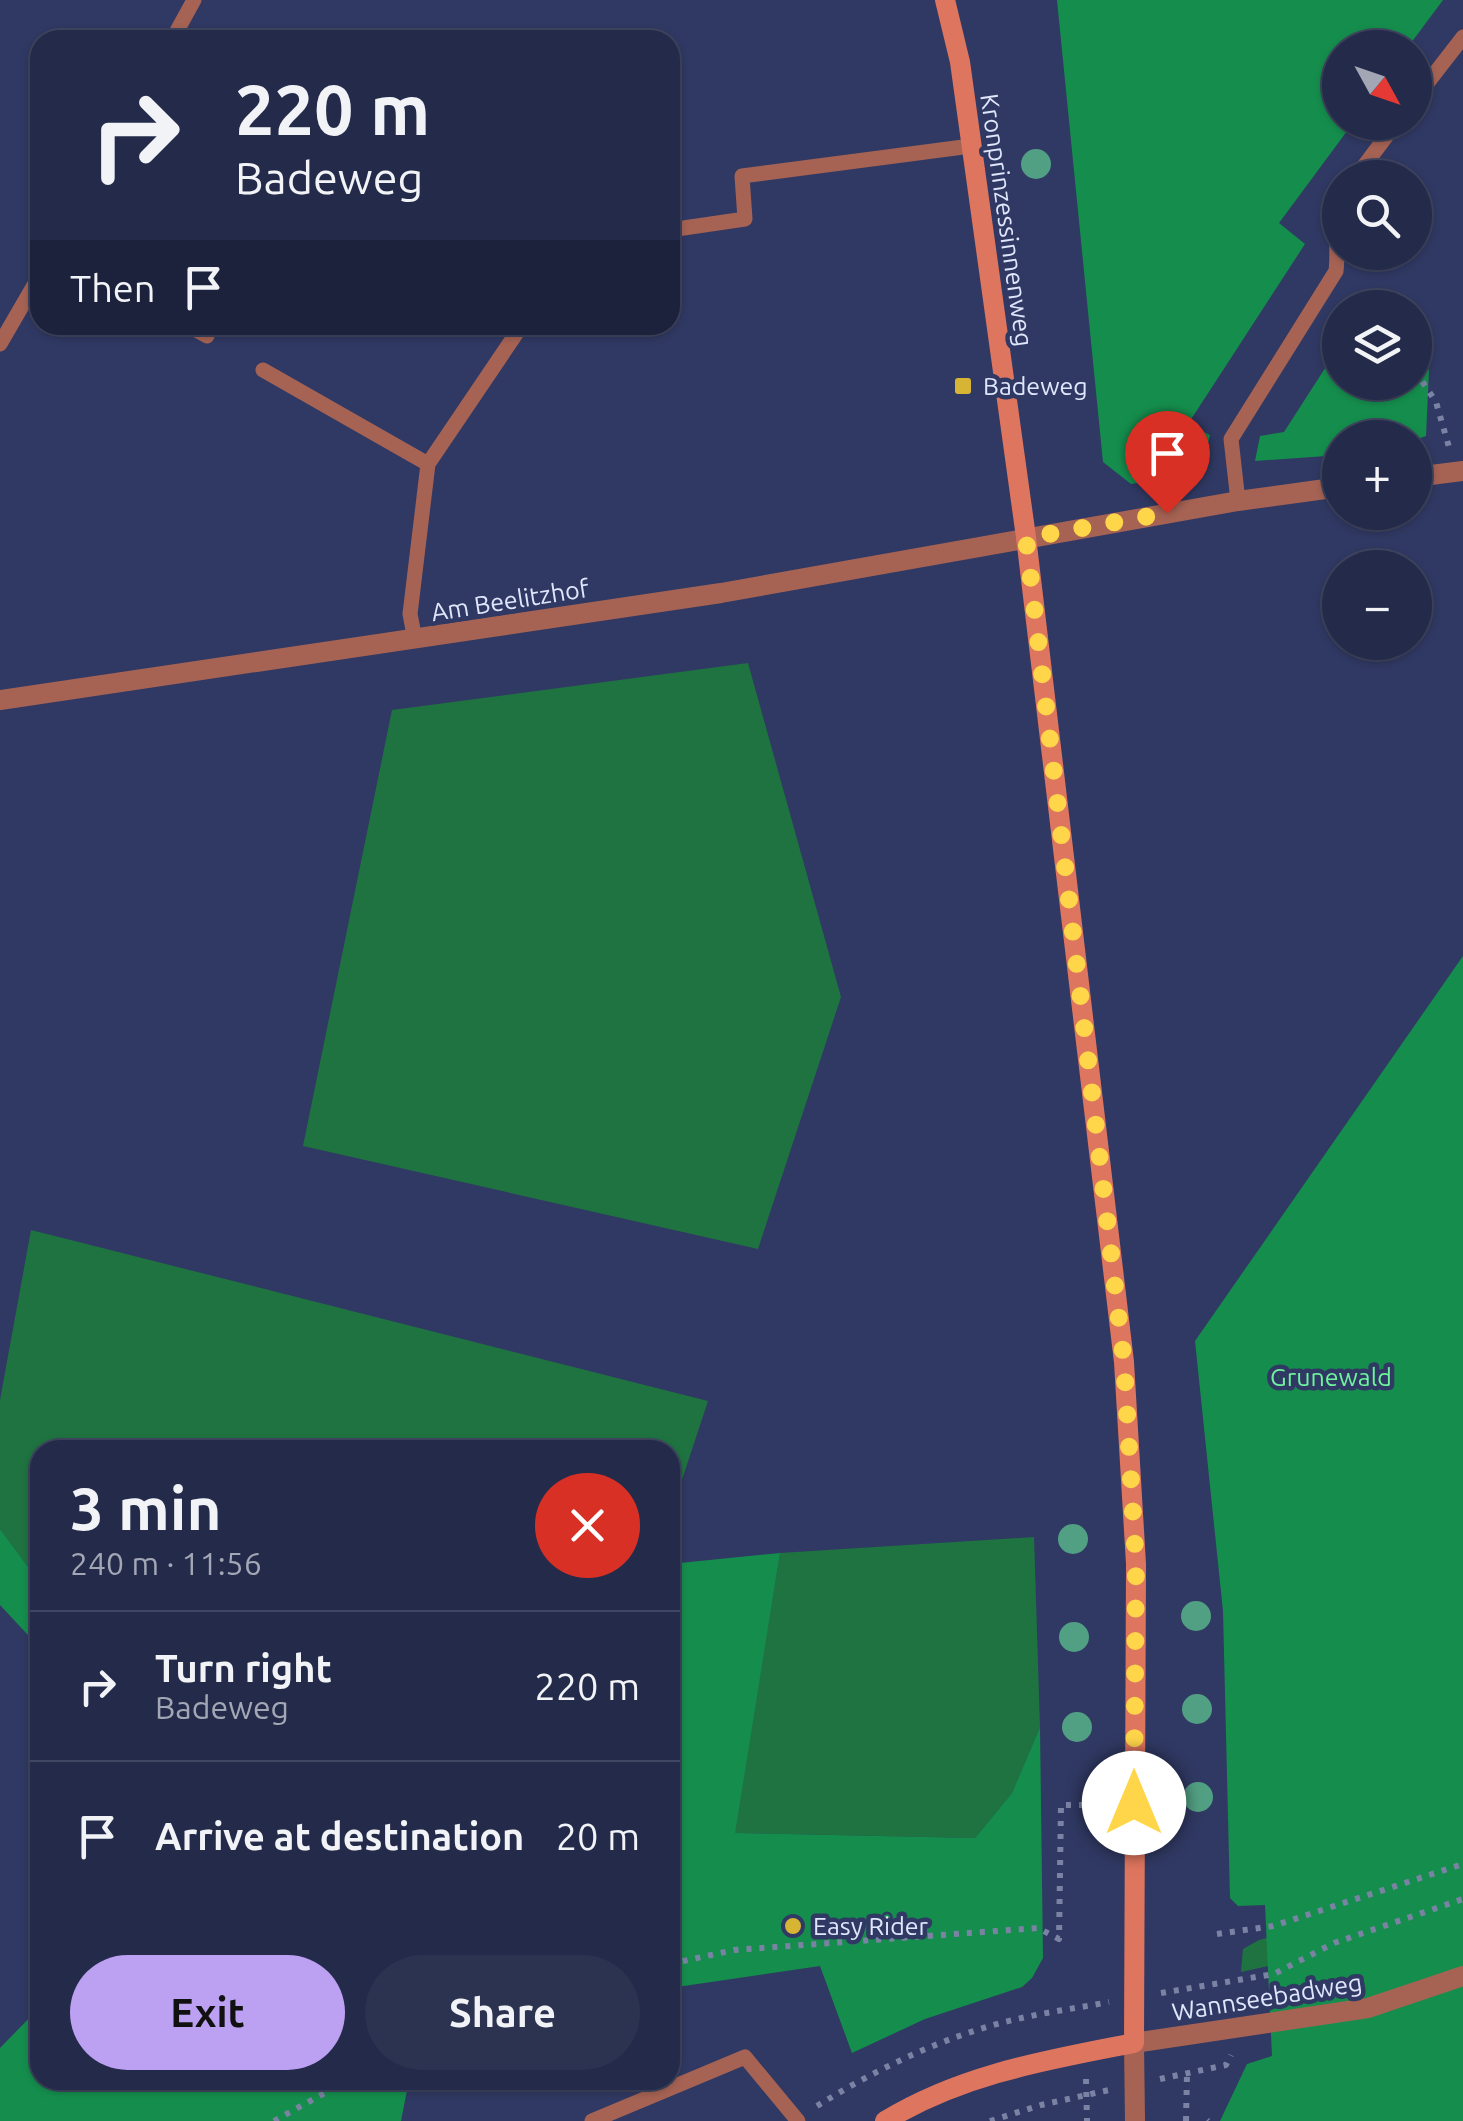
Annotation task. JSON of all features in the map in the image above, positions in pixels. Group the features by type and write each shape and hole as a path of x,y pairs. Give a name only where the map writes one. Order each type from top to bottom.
{"main road":[{"name":"Kronprinzessinnenweg","path":"944,0 960,62 1026,538 1124,1362 1136,1564 1134,2043"},
{"path":"885,2121 951,2088 1004,2069 1134,2043"}],"street":[{"path":"1432,475 1457,472"},
{"path":"1026,538 1322,489"},
{"name":"Am Beelitzhof","path":"0,700 739,590 1026,538"},
{"name":"Wannseebadweg","path":"1134,2043 1368,2008 1463,1976"},
{"name":"Kronprinzessinnenweg","path":"1134,2043 1135,2121"}],"lane":[{"path":"178,30 194,0"},
{"path":"1432,77 1463,37"},
{"path":"1368,160 1383,140"},
{"path":"680,229 745,219 742,176 971,146"},
{"path":"1238,501 1231,438 1336,270"},
{"path":"0,344 30,292"},
{"path":"415,640 410,614 428,464 515,335"},
{"path":"263,370 428,464"},
{"path":"680,2084 745,2057 797,2120"},
{"path":"592,2121 666,2090"}],"path":[{"path":"1432,396 1457,472"},
{"path":"680,1962 734,1950 1038,1928 1060,1939 1061,1805 1094,1805"},
{"path":"1217,1934 1273,1926 1463,1864"},
{"path":"1236,1980 1274,1974 1334,1942 1463,1898"},
{"path":"797,2120 837,2094 917,2053 1002,2023"},
{"path":"1186,2121 1188,2034"},
{"path":"1086,2052 1088,2121"},
{"path":"274,2121 330,2090"},
{"path":"990,2121 1027,2109"}],"green space":[{"path":"1057,0 1443,0 1421,30 1322,30 1322,140 1340,140 1279,223 1305,244 1188,424 1210,435 1201,473 1131,484 1103,462"},
{"path":"1322,373 1322,400 1428,400 1427,420 1322,420 1322,456 1255,461 1260,436 1284,432"},
{"path":"748,663 841,997 758,1249 303,1146 392,710"},
{"name":"Grunewald","path":"1463,956 1463,2121 1220,2121 1247,2064 1272,2056 1265,1905 1238,1906 1230,1898 1223,1611 1195,1341"},
{"path":"31,1230 708,1401 680,1486 680,1440 30,1440 30,1570 0,1529 0,1400"},
{"path":"0,1529 30,1570 30,1637 0,1605"},
{"path":"1034,1537 1040,1727 1012,1793 975,1838 734,1833 780,1553"},
{"path":"780,1553 735,1833 975,1838 1012,1793 1040,1727 1043,1958 1022,1987 925,2019 852,2053 820,1966 680,1987 680,1563"},
{"path":"1300,1930 1278,1964 1241,1972 1243,1949 1259,1940"},
{"path":"30,2017 30,2090 407,2090 401,2121 0,2121 0,2048"}],"place":[{"name":"Badeweg","path":"963,386"},
{"name":"Easy Rider","path":"793,1926"}],"route":[{"path":"1134,1803 1136,1564 1124,1362 1026,538 1167,513"}]}
